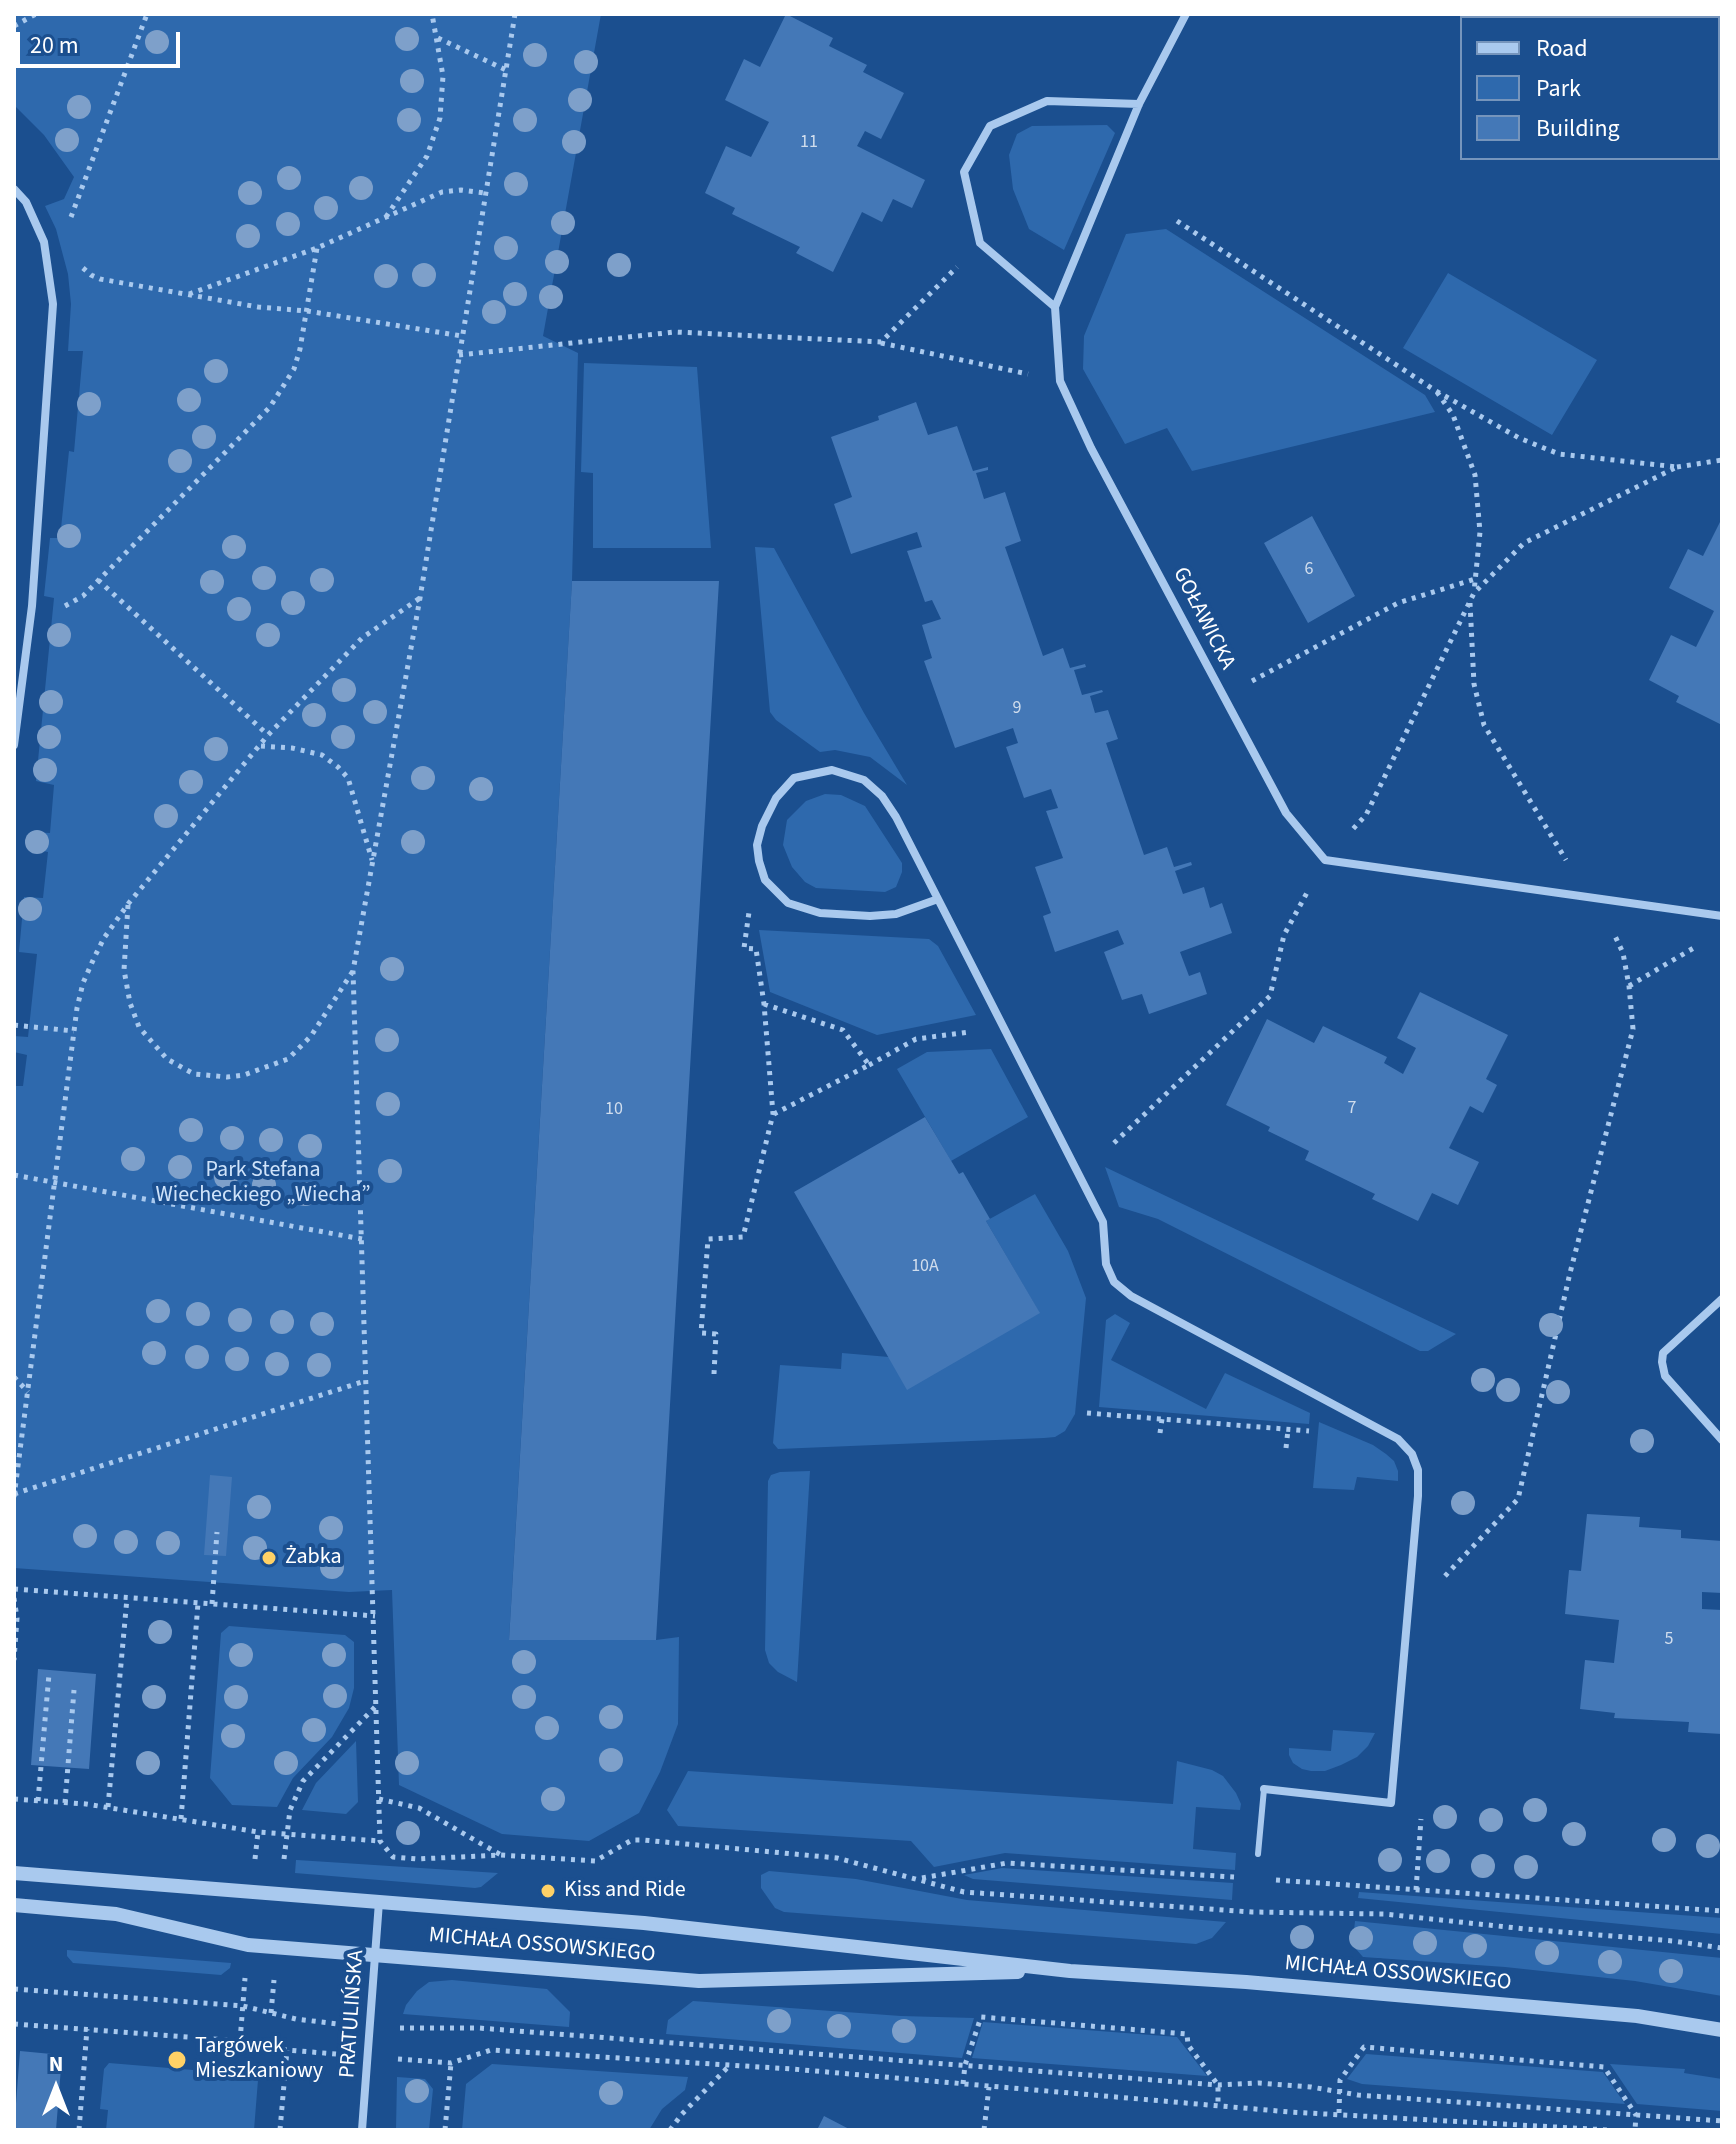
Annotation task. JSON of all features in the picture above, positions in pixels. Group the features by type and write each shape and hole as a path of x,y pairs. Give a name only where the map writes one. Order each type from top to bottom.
{"street":[{"name":"GOŁAWICKA","path":"1186,14 1139,104 1055,307 1060,381 1091,448 1286,813 1325,860"},
{"path":"1055,307 980,243 964,172 990,126 1047,101 1139,104"},
{"path":"14,189 26,202 44,242 53,304 32,606 14,745"},
{"path":"938,899 896,914 870,916 820,913 788,903 765,880 757,845 762,826 776,798 794,778 832,770 864,780 882,796 896,817 938,899 1004,1028 1103,1222 1106,1264 1114,1282 1131,1296 1398,1439 1412,1454 1418,1470 1391,1803 1264,1789"},
{"path":"1325,860 1722,916"},
{"path":"1722,1299 1663,1353 1662,1362 1665,1376 1722,1440"},
{"name":"MICHAŁA OSSOWSKIEGO","path":"14,1873 644,1923 1070,1971 1246,1982 1607,2014 1722,2030"},
{"name":"PRATULIŃSKA","path":"362,2130 379,1901"},
{"name":"MICHAŁA OSSOWSKIEGO","path":"14,1905 116,1914 248,1945 699,1981 1070,1971"}],"lane":[{"path":"1258,1854 1264,1789"}],"path":[{"path":"14,26 36,14"},
{"path":"69,228 147,14"},
{"path":"385,218 427,156 440,118 443,76 432,14"},
{"path":"515,14 420,598 353,971 380,1841 393,1857 417,1859 501,1855 595,1861 632,1840 643,1840 837,1858 964,1892 1252,1912 1384,1914 1722,1948"},
{"path":"438,37 506,70"},
{"path":"188,295 317,248 442,192 461,190 485,193"},
{"path":"1177,221 1436,391 1519,438 1559,454 1677,467 1722,460"},
{"path":"881,342 980,243"},
{"path":"32,606 66,606 83,596 270,407 294,369 317,248"},
{"path":"78,261 91,275 100,279 258,307 307,311 462,336"},
{"path":"459,355 675,332 881,342 1060,381"},
{"path":"1114,1143 1270,996 1284,935 1325,860 1366,815 1474,593 1480,532 1475,475 1453,415 1436,391"},
{"path":"1474,593 1524,543 1677,467"},
{"path":"1223,697 1398,603 1475,579"},
{"path":"98,580 268,735"},
{"path":"365,1381 14,1495 74,1031 88,970 104,938 128,904 268,735 362,638 420,598"},
{"path":"1439,1583 1518,1499 1570,1273 1633,1029 1623,953 1612,930 1484,725 1474,684 1470,602"},
{"path":"260,746 292,748 322,755 338,767 348,778 373,864"},
{"path":"128,904 124,970 130,1003 139,1027 167,1059 194,1074 244,1075 288,1059 311,1036 353,971"},
{"path":"714,1374 716,1334 701,1333 708,1239 743,1237 773,1114 764,1004 756,949 744,948 747,926"},
{"path":"1629,986 1698,945"},
{"path":"764,1004 843,1030 869,1065"},
{"path":"14,1025 74,1031"},
{"path":"773,1114 916,1039 1004,1028"},
{"path":"14,1175 362,1239"},
{"path":"14,1377 28,1392"},
{"path":"1087,1413 1313,1431 1319,1395"},
{"path":"1160,1433 1162,1419"},
{"path":"1286,1448 1288,1430"},
{"path":"212,1604 217,1532"},
{"path":"14,1589 375,1616"},
{"path":"14,1598 17,1618 14,1660"},
{"path":"108,1807 127,1598"},
{"path":"181,1819 198,1603"},
{"path":"38,1801 49,1674"},
{"path":"65,1803 74,1690"},
{"path":"284,1864 290,1810 303,1781 376,1705"},
{"path":"14,1799 108,1807 258,1832 380,1841"},
{"path":"379,1799 419,1808 501,1855"},
{"path":"1416,1890 1422,1813"},
{"path":"918,1879 1007,1863 1240,1877"},
{"path":"1270,1879 1722,1911"},
{"path":"240,2041 246,1974"},
{"path":"14,1989 243,2006 296,2019 345,2025"},
{"path":"963,2084 965,2065 981,2017 1187,2034 1188,2045 1218,2085 1218,2104"},
{"path":"14,2024 240,2041 287,2050 343,2055"},
{"path":"395,2028 479,2028 1218,2085 1259,2083 1358,2095 1722,2121"},
{"path":"79,2130 87,2029"},
{"path":"1339,2113 1340,2080 1364,2047 1604,2067 1636,2115 1635,2130"},
{"path":"280,2130 287,2050"},
{"path":"393,2058 451,2063 491,2050 963,2084 1290,2112 1608,2130"},
{"path":"445,2130 451,2063"},
{"path":"670,2130 730,2066"},
{"path":"984,2130 989,2087"}],"green space":[{"name":"Park Stefana Wiecheckiego „Wiecha”","path":"14,14 601,14 543,336 578,353 572,581 509,1639 656,1640 679,1637 678,1724 660,1772 639,1813 589,1841 502,1834 399,1785 392,1590 349,1592 14,1568 14,1086 23,1086 27,1055 14,1052 14,1036 28,1037 37,954 19,952 24,897 43,898 48,852 28,848 30,832 50,833 54,785 36,781 54,598 44,596 50,538 60,538 69,451 74,452 83,351 68,351 71,304 68,274 56,229 45,206 64,199 74,177 44,135 14,105"},
{"path":"1107,125 1115,133 1064,250 1029,229 1013,189 1009,155 1017,134 1032,126"},
{"path":"1166,229 1425,395 1435,412 1192,471 1167,428 1125,444 1083,369 1084,336 1126,234"},
{"path":"1448,273 1597,360 1552,435 1403,348"},
{"path":"584,363 697,367 711,548 593,548 593,473 581,472"},
{"path":"755,547 774,548 907,785 870,757 835,750 820,752 776,720 770,712"},
{"path":"825,794 841,795 865,806 902,863 896,887 885,892 816,888 805,882 792,867 783,845 787,820 806,801"},
{"path":"759,930 929,939 938,946 976,1015 877,1035 770,992"},
{"path":"991,1049 1028,1117 951,1161 897,1069 927,1052"},
{"path":"1105,1167 1456,1334 1428,1351 1420,1351 1158,1219 1119,1207"},
{"path":"1035,1194 1068,1251 1086,1298 1075,1414 1065,1431 1055,1437 1044,1438 778,1449 773,1443 780,1365 841,1369 842,1353 889,1357 1039,1312 986,1221"},
{"path":"1115,1314 1130,1323 1111,1360 1206,1409 1225,1373 1310,1413 1309,1424 1099,1407 1106,1320"},
{"path":"1319,1422 1373,1445 1386,1454 1394,1461 1398,1481 1357,1477 1354,1490 1313,1488"},
{"path":"810,1471 797,1682 769,1663 765,1650 768,1481 771,1475 780,1472"},
{"path":"229,1626 345,1635 354,1642 354,1688 349,1708 332,1737 293,1778 277,1807 232,1805 210,1778 221,1633"},
{"path":"1333,1730 1375,1733 1357,1757 1325,1771 1302,1769 1293,1763 1289,1748 1331,1751"},
{"path":"356,1741 358,1802 346,1814 302,1810 316,1783"},
{"path":"1177,1761 1212,1770 1223,1776 1236,1793 1240,1810 1196,1807 1193,1849 1236,1853 1235,1870 1005,1853 934,1867 911,1841 678,1826 667,1810 688,1771 1173,1804"},
{"path":"296,1860 498,1873 481,1887 475,1888 295,1873"},
{"path":"1002,1868 1233,1883 1232,1900 973,1879 964,1875"},
{"path":"769,1871 856,1879 967,1900 1226,1922 1212,1938 1196,1944 784,1912 775,1908 761,1888 761,1875"},
{"path":"1359,1892 1722,1918 1722,1934 1358,1898"},
{"path":"1355,1921 1722,1958 1722,1996 1635,1981 1505,1967 1363,1957 1353,1940"},
{"path":"67,1950 231,1963 230,1968 221,1975 73,1963 67,1956"},
{"path":"452,1980 547,1989 570,2012 569,2027 403,2014 417,1991 429,1982"},
{"path":"693,2001 901,2016 974,2018 962,2058 666,2034 668,2020"},
{"path":"983,2022 1177,2037 1207,2076 972,2058"},
{"path":"1366,2054 1603,2072 1625,2104 1362,2084 1347,2079"},
{"path":"109,2063 253,2075 258,2080 254,2130 106,2130 108,2110 100,2109 104,2069"},
{"path":"492,2064 688,2077 685,2090 662,2109 649,2130 462,2130 466,2084"},
{"path":"1610,2064 1685,2069 1684,2073 1722,2079 1722,2111 1637,2104"},
{"path":"397,2077 425,2079 433,2089 429,2130 396,2130"}],"building":[{"path":"786,14 833,38 829,46 867,65 863,72 904,93 881,139 865,131 857,146 925,180 912,208 893,199 882,222 862,212 833,272 796,253 800,247 732,214 735,208 705,193 726,146 751,157 769,122 725,100 744,59 760,67"},
{"path":"916,402 928,435 957,426 973,471 988,467 988,470 976,473 984,499 1005,492 1021,541 1005,547 1043,656 1063,648 1070,668 1085,664 1086,667 1074,670 1082,695 1102,690 1090,696 1095,713 1108,710 1118,739 1106,743 1144,855 1167,847 1174,867 1191,862 1192,865 1175,871 1183,894 1204,887 1210,908 1222,903 1232,933 1180,952 1189,976 1200,972 1207,994 1149,1014 1142,994 1122,1000 1104,952 1124,944 1118,930 1055,952 1043,916 1051,913 1035,867 1063,858 1046,811 1058,808 1051,789 1024,798 1006,747 1018,743 1013,728 955,748 924,661 932,658 922,625 941,619 932,600 925,602 907,551 922,547 917,532 851,554 834,504 852,497 831,437 879,420 878,416"},
{"path":"1312,516 1355,596 1308,623 1264,543"},
{"path":"1722,518 1722,725 1676,702 1679,696 1649,680 1671,635 1696,647 1714,611 1669,588 1688,549 1703,556"},
{"path":"572,581 719,581 656,1640 509,1640"},
{"path":"1420,992 1508,1035 1486,1079 1497,1085 1483,1113 1470,1106 1449,1148 1479,1162 1458,1205 1432,1193 1418,1221 1372,1199 1375,1194 1305,1160 1309,1151 1226,1105 1267,1019 1314,1043 1323,1026 1387,1057 1384,1063 1403,1074 1416,1048 1397,1038"},
{"path":"925,1117 959,1174 963,1172 990,1219 986,1221 1040,1313 907,1390 794,1192"},
{"path":"210,1475 232,1477 226,1556 204,1555"},
{"path":"1587,1514 1640,1517 1639,1527 1681,1530 1681,1538 1722,1541 1722,1593 1702,1592 1702,1609 1722,1610 1722,1734 1688,1732 1689,1722 1614,1718 1615,1713 1580,1709 1585,1660 1614,1663 1619,1620 1565,1614 1569,1570 1581,1571"},
{"path":"38,1669 96,1674 89,1769 31,1765"},
{"path":"20,2051 62,2055 56,2130 14,2130"},
{"path":"824,2116 851,2130 817,2130"}],"place":[{"name":"Żabka","path":"269,1558"},
{"name":"Kiss and Ride","path":"548,1891"},
{"name":"Targówek Mieszkaniowy","path":"177,2060"}]}
